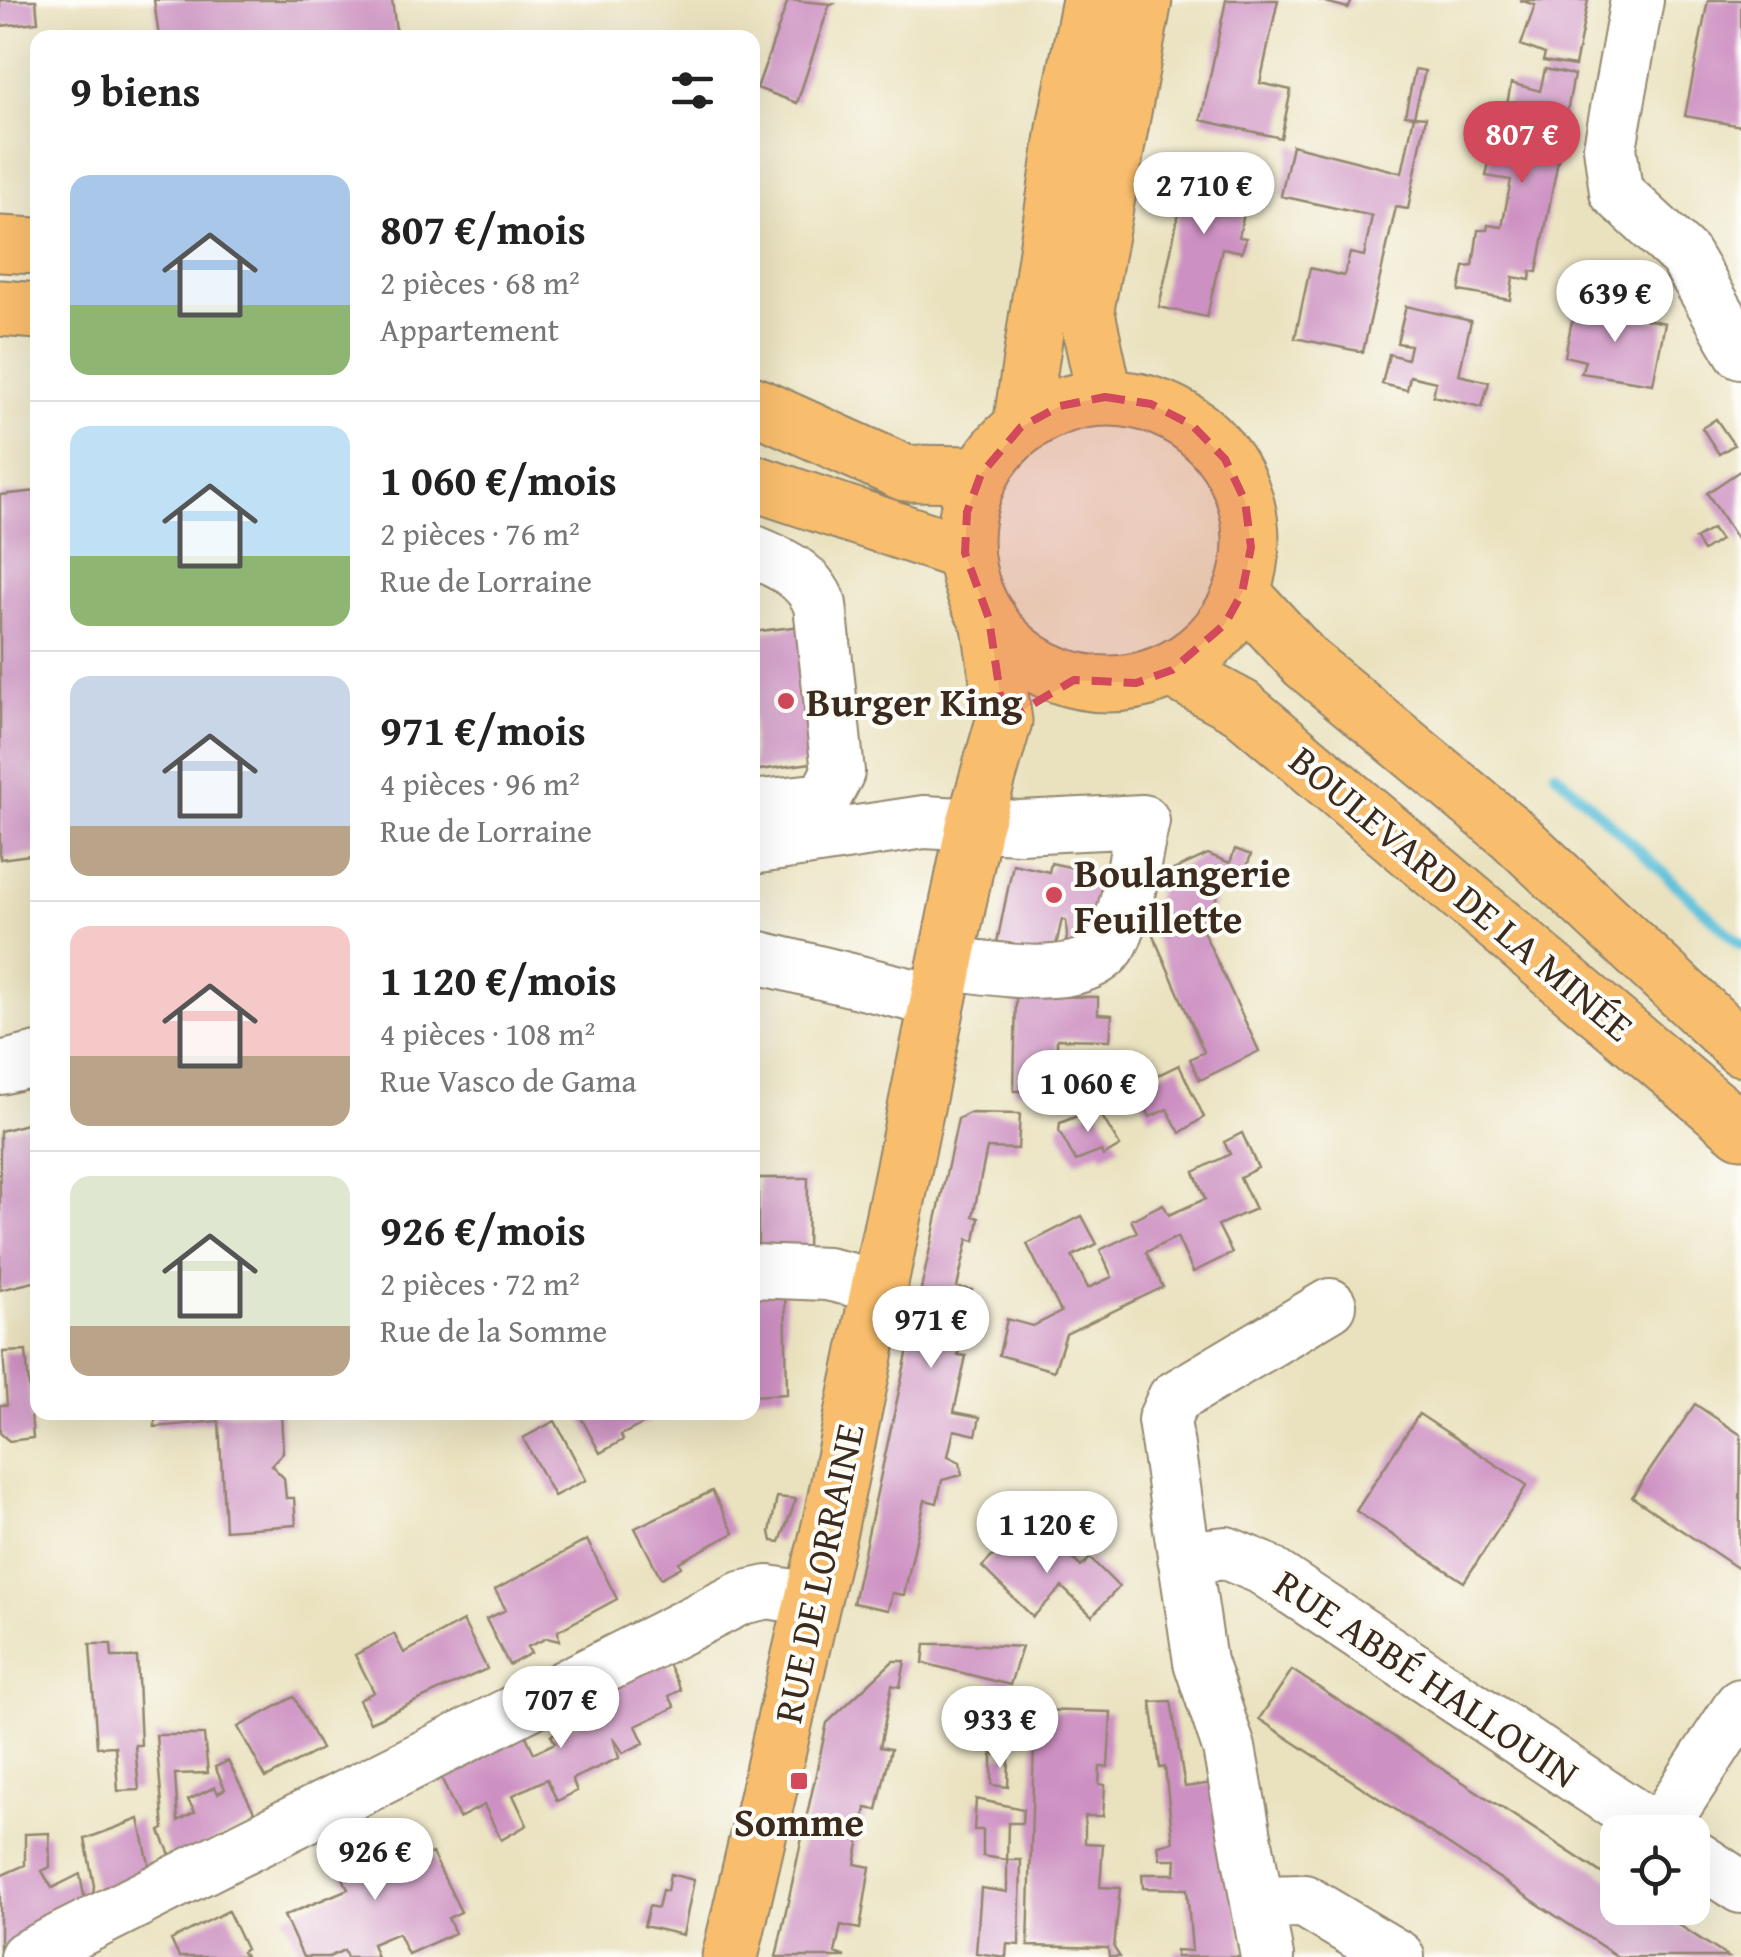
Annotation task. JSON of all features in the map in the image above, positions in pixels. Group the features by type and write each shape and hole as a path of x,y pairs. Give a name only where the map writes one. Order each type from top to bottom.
{"main road":[{"path":"1021,427 1066,122 1090,0"},
{"path":"1105,398 1086,309 1144,0"},
{"path":"0,244 30,246"},
{"path":"0,308 30,310"},
{"path":"1105,398 1151,404 1179,418 1226,459 1246,501 1252,547 1242,593 1226,624 1201,651 1172,670 1136,682 1098,685 1074,680 1027,660 989,619 975,594 965,553 968,512 981,474 1021,427 1060,406 1105,398"},
{"path":"760,408 905,474 981,474"},
{"path":"760,485 965,553"},
{"name":"BOULEVARD DE LA MINÉE","path":"1242,593 1306,663 1510,833 1741,1048"},
{"name":"RUE DE LORRAINE","path":"730,1957 879,1286 974,826 1004,720 989,619"},
{"name":"BOULEVARD DE LA MINÉE","path":"1172,670 1241,707 1741,1130"},
{"path":"1004,720 1074,680"}],"street":[{"path":"1637,0 1610,147 1616,192 1685,256 1741,352"},
{"path":"760,555 799,574 814,589 820,605 838,772 824,799 760,807"},
{"path":"760,847 924,822 974,826 1143,822 1114,940 1089,962 1056,974 942,982 760,957"},
{"path":"0,1068 30,1061"},
{"path":"760,1271 827,1274 879,1286"},
{"path":"1268,1957 1229,1748 1200,1662 1164,1420 1174,1398 1330,1305"},
{"name":"RUE ABBÉ HALLOUIN","path":"1184,1558 1226,1552 1262,1568 1633,1815"},
{"path":"26,1957 740,1598 768,1592 811,1599"},
{"path":"1670,1815 1741,1705"},
{"path":"1260,1902 1304,1901 1398,1957"}],"highlighted area":[{"path":"1105,397 1151,404 1192,425 1225,459 1245,501 1251,547 1242,593 1225,624 1172,670 1136,683 1074,680 1004,721 989,619 965,553 967,512 981,474 1021,427 1060,406"}],"building":[{"path":"0,0 36,0 38,22 0,26"},
{"path":"154,0 392,0 396,30 158,30"},
{"path":"788,0 833,4 829,6 797,103 760,89"},
{"path":"1226,0 1278,0 1260,83 1291,90 1281,138 1201,120"},
{"path":"1318,0 1353,0 1348,8"},
{"path":"1520,0 1588,0 1575,66 1543,61 1545,54 1521,45 1535,5"},
{"path":"1708,0 1741,0 1741,126 1685,116"},
{"path":"1415,69 1425,71 1414,116 1405,115"},
{"path":"1545,69 1574,75 1537,272 1531,271 1530,280 1513,277 1510,300 1459,291 1464,267 1473,266 1478,230 1487,230 1488,225 1502,227 1511,180 1486,176 1491,153 1506,156 1509,139 1486,134 1491,115 1521,121 1522,112 1506,110 1511,83 1540,91"},
{"path":"1414,116 1426,117 1408,209 1396,207 1363,352 1295,338 1310,268 1344,276 1350,253 1364,256 1372,216 1281,196 1292,145 1402,173"},
{"path":"1189,165 1259,179 1257,190 1249,189 1239,237 1246,238 1242,252 1222,248 1207,317 1159,307"},
{"path":"1575,305 1665,323 1653,384 1581,373 1585,361 1565,356"},
{"path":"1406,306 1471,321 1459,375 1489,382 1482,407 1433,396 1436,382 1410,376 1407,390 1382,384 1389,354 1407,359 1410,345 1397,343"},
{"path":"1716,419 1734,445 1719,454 1702,428"},
{"path":"1741,470 1741,545 1707,493"},
{"path":"30,492 30,855 0,859 0,495"},
{"path":"1712,529 1720,540 1703,551 1695,539"},
{"name":"Burger King","path":"809,625 848,758 760,770 760,631"},
{"path":"1235,849 1251,855 1242,880 1226,874 1203,931 1259,1051 1200,1080 1190,1059 1204,1052 1150,928 1160,876 1208,854 1230,863"},
{"name":"Boulangerie Feuillette","path":"1051,863 1106,875 1089,962 1062,960 1067,937 1066,921 1062,919 1053,959 995,952 1013,864 1049,872"},
{"path":"1016,996 1098,997 1098,1014 1112,1015 1110,1040 1057,1039 1057,1061 1071,1062 1071,1091 1014,1091"},
{"path":"1179,1065 1204,1117 1180,1133 1167,1109 1150,1117 1135,1086"},
{"path":"1097,1108 1120,1146 1103,1156 1101,1151 1076,1161 1059,1131 1060,1123"},
{"path":"969,1113 1020,1114 1018,1149 987,1148 973,1216 979,1218 975,1241 968,1239 957,1287 972,1290 958,1355 966,1356 954,1412 980,1417 976,1435 954,1430 948,1456 960,1462 962,1475 942,1480 937,1503 925,1500 904,1595 892,1593 888,1610 853,1603 958,1119"},
{"path":"30,1123 30,1283 0,1290 0,1131"},
{"path":"1242,1133 1258,1168 1240,1177 1255,1209 1218,1225 1232,1253 1193,1272 1177,1237 1146,1252 1163,1287 1066,1334 1054,1371 999,1355 1007,1319 1033,1326 1061,1312 1027,1244 1082,1216 1097,1244 1072,1256 1088,1288 1112,1277 1100,1250 1137,1232 1131,1220 1163,1204 1169,1215 1205,1199 1194,1172 1230,1154 1224,1142"},
{"path":"760,1178 808,1178 807,1255 760,1255"},
{"path":"760,1290 785,1290 787,1394 760,1396"},
{"path":"26,1351 33,1438 9,1441 0,1433 0,1405 7,1405 3,1352"},
{"path":"1695,1404 1741,1435 1739,1569 1632,1497"},
{"path":"1419,1414 1527,1485 1464,1582 1356,1511"},
{"path":"155,1420 281,1420 283,1452 271,1465 284,1478 286,1498 294,1498 296,1525 225,1530 219,1421 155,1427"},
{"path":"582,1420 651,1420 621,1435 623,1440 600,1453"},
{"path":"555,1421 586,1480 554,1496 523,1438"},
{"path":"712,1491 734,1533 679,1562 681,1567 661,1578 635,1528"},
{"path":"777,1497 796,1499 780,1542 772,1541 770,1532"},
{"path":"1019,1529 1044,1553 1055,1542 1081,1567 1090,1558 1119,1587 1092,1616 1062,1587 1033,1617 982,1567"},
{"path":"587,1540 617,1599 558,1631 559,1641 547,1638 527,1647 531,1653 509,1665 486,1619 506,1610 495,1590"},
{"path":"463,1621 487,1669 370,1722 359,1700 374,1692 355,1655 394,1634 404,1653"},
{"path":"90,1644 111,1644 112,1657 137,1657 141,1745 135,1745 139,1790 118,1791 115,1746 97,1747"},
{"path":"925,1644 1022,1647 1010,1685 923,1663"},
{"path":"666,1660 681,1690 669,1696 675,1707 636,1726 644,1743 623,1753 613,1737 619,1758 572,1779 577,1791 557,1801 547,1779 513,1795 527,1825 501,1840 484,1805 459,1818 441,1777 524,1732 534,1753 555,1743 551,1735 600,1714 592,1698"},
{"path":"893,1661 905,1661 900,1687 892,1685 880,1747 891,1749 877,1810 866,1808 855,1864 870,1867 860,1929 841,1925 835,1953 845,1957 776,1957 827,1723"},
{"path":"1292,1670 1600,1872 1600,1925 1679,1925 1728,1957 1618,1957 1259,1719"},
{"path":"294,1697 321,1749 266,1778 238,1727"},
{"path":"1171,1701 1185,1787 1219,1782 1244,1957 1176,1957 1176,1950 1192,1951 1187,1889 1143,1888 1142,1874 1175,1874 1176,1859 1160,1859 1158,1845 1173,1842 1165,1767 1160,1768 1151,1702"},
{"path":"1035,1710 1111,1712 1108,1767 1100,1767 1099,1784 1105,1785 1103,1816 1085,1816 1085,1843 1103,1844 1100,1887 1120,1888 1114,1948 1120,1957 1109,1957 1108,1948 1028,1946"},
{"path":"156,1735 204,1735 208,1773 175,1774 178,1821 195,1812 188,1800 215,1787 218,1793 225,1789 215,1767 228,1761 258,1819 173,1862 160,1831 164,1829"},
{"path":"992,1754 1009,1757 1008,1787 992,1785"},
{"path":"976,1799 1023,1809 1022,1823 1008,1823 1007,1860 983,1856 983,1830 974,1830"},
{"path":"139,1819 151,1873 92,1904 94,1886 85,1839"},
{"path":"359,1820 381,1869 400,1859 404,1867 432,1853 461,1912 448,1918 455,1933 408,1954 398,1933 372,1944 377,1957 347,1957 344,1950 329,1957 303,1957 284,1916 348,1889 325,1838"},
{"path":"49,1833 50,1867 42,1871 52,1888 80,1874 86,1907 0,1950 0,1876 25,1865 25,1834"},
{"path":"1007,1860 1021,1860 1019,1945 1007,1944 1006,1957 976,1953 981,1888 1007,1892"},
{"path":"670,1874 694,1880 683,1935 644,1926 649,1906 658,1908 662,1890 667,1891"},
{"path":"228,1911 246,1949 242,1952 245,1957 179,1957 171,1940"}],"waterway":[{"path":"1555,772 1741,945"}],"place":[{"name":"Burger King","path":"786,701"},
{"name":"Boulangerie Feuillette","path":"1054,895"},
{"name":"Somme","path":"799,1781"}]}
